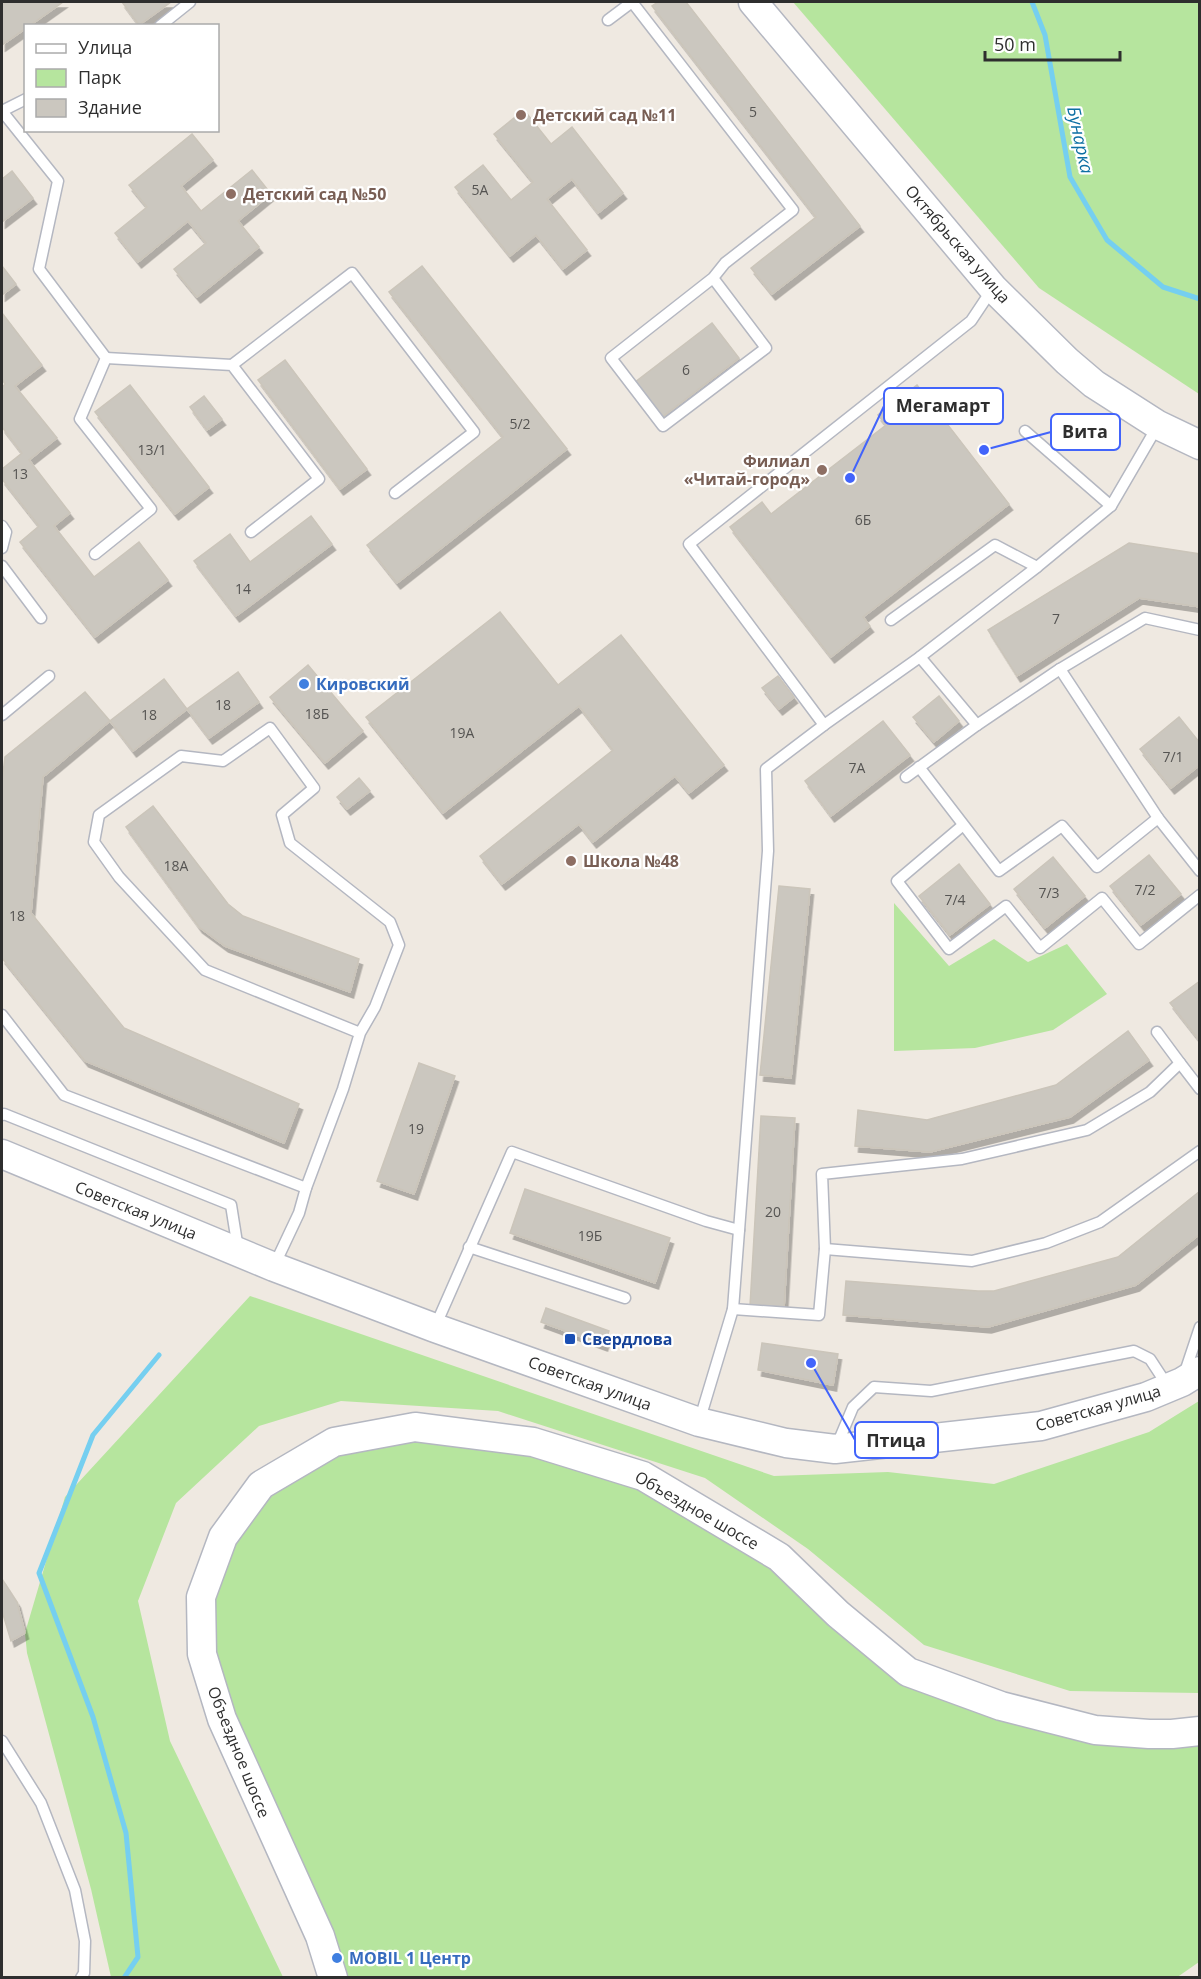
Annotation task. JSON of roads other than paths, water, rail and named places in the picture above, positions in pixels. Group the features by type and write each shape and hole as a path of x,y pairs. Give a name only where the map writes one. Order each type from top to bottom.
{"street":[{"name":"Октябрьская улица","path":"753,2 993,288 1067,361 1094,384 1158,425 1200,445"},
{"name":"Советская улица","path":"2,1154 274,1267 435,1328 699,1422 786,1443 835,1449 1041,1426 1146,1397 1184,1380"},
{"name":"Объездное шоссе","path":"333,1977 320,1936 222,1719 202,1654 201,1597 223,1537 261,1485 334,1442 415,1426 533,1442 643,1476 779,1557 838,1614 908,1672 1001,1706 1095,1730 1149,1734 1200,1731"}],"lane":[{"path":"162,24 190,2"},
{"path":"608,20 632,2 793,210 725,263 713,278 611,358 663,426 766,348 713,278"},
{"path":"24,100 2,111 58,181 39,269 106,358 232,365 352,273 474,432 395,493"},
{"path":"824,724 690,544 971,321 993,288"},
{"path":"96,554 151,509 80,419 106,358"},
{"path":"232,365 319,479 251,532"},
{"path":"699,1422 733,1309 768,851 766,769 824,724 920,657 1111,506 1158,425"},
{"path":"1025,431 1111,506"},
{"path":"2,526 6,532 2,548"},
{"path":"891,620 995,545 1036,567"},
{"path":"2,566 41,618"},
{"path":"906,777 977,725 1060,669 1144,618 1200,630"},
{"path":"920,657 977,725"},
{"path":"1060,669 1158,818 1200,871"},
{"path":"2,715 49,676"},
{"path":"274,1267 299,1214 360,1033 375,1006 399,945 390,922 290,843 282,815 314,788 270,728 223,761 180,756 99,815 94,842 119,877 205,969 360,1033"},
{"path":"919,767 999,872 1062,826 1097,867 1158,818"},
{"path":"962,826 897,881 950,949 1006,906 1040,948 1102,898 1139,944 1200,894"},
{"path":"2,1015 64,1095 306,1188"},
{"path":"1157,1032 1200,1089"},
{"path":"733,1309 819,1315 825,1249 822,1174 962,1159 1087,1130 1150,1092 1180,1063"},
{"path":"2,1115 231,1205 239,1252"},
{"path":"825,1249 972,1261 1046,1243 1100,1222 1200,1151"},
{"path":"435,1328 512,1152 706,1221 739,1230"},
{"path":"469,1247 625,1298"},
{"path":"835,1449 853,1407 874,1388 931,1391 1134,1351 1184,1380 1200,1328"},
{"path":"2,1741 41,1803 75,1890 85,1941 84,1973 81,1977"}],"waterway":[{"name":"Бунарка","path":"1032,2 1045,35 1070,177 1107,240 1163,287 1200,299"},
{"path":"124,1978 138,1957 126,1833 93,1717 39,1573 93,1435 159,1355"}],"place":[{"name":"Детский сад №11","path":"521,115"},
{"name":"Детский сад №50","path":"231,194"},
{"name":"Вита","path":"984,450"},
{"name":"Филиал «Читай-город»","path":"822,470"},
{"name":"Мегамарт","path":"850,478"},
{"name":"Кировский","path":"304,684"},
{"name":"Школа №48","path":"571,861"},
{"name":"Свердлова","path":"570,1339"},
{"name":"Птица","path":"811,1363"},
{"name":"MOBIL 1 Центр","path":"337,1958"}]}
